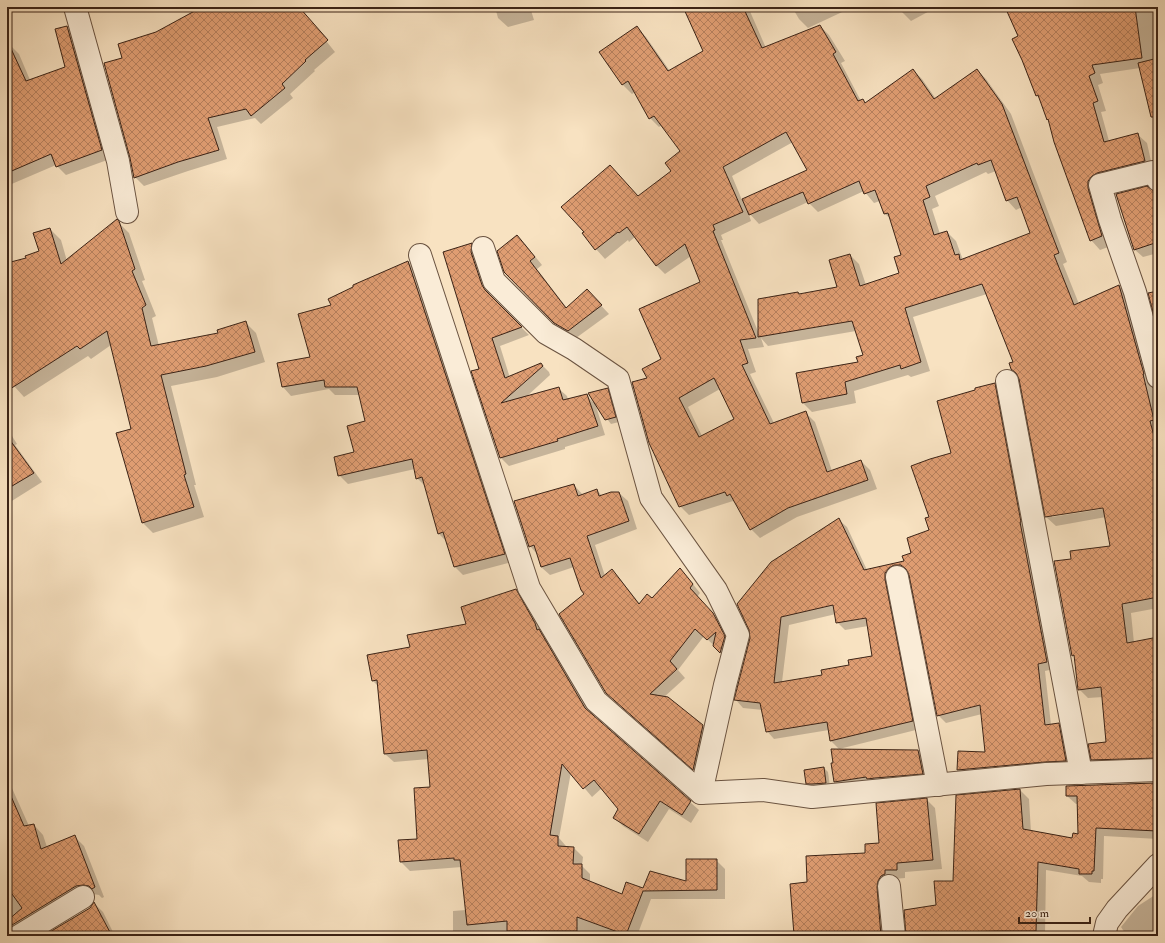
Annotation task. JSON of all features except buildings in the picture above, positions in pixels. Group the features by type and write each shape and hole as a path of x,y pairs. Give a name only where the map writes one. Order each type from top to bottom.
{"street":[{"path":"75,7 118,161 126,212"},
{"path":"1158,180 1153,172 1100,185 1110,220 1135,292 1158,377"},
{"path":"483,248 494,281 546,333 618,379 651,498 716,590 738,635 725,685 701,793"},
{"path":"420,255 529,588 596,701 701,793 763,790 812,797 1046,774 1158,770"},
{"path":"1007,381 1081,773"},
{"path":"897,576 938,785"},
{"path":"1104,936 1107,923 1117,909 1158,865"},
{"path":"889,886 894,936"},
{"path":"19,936 83,897"}]}
